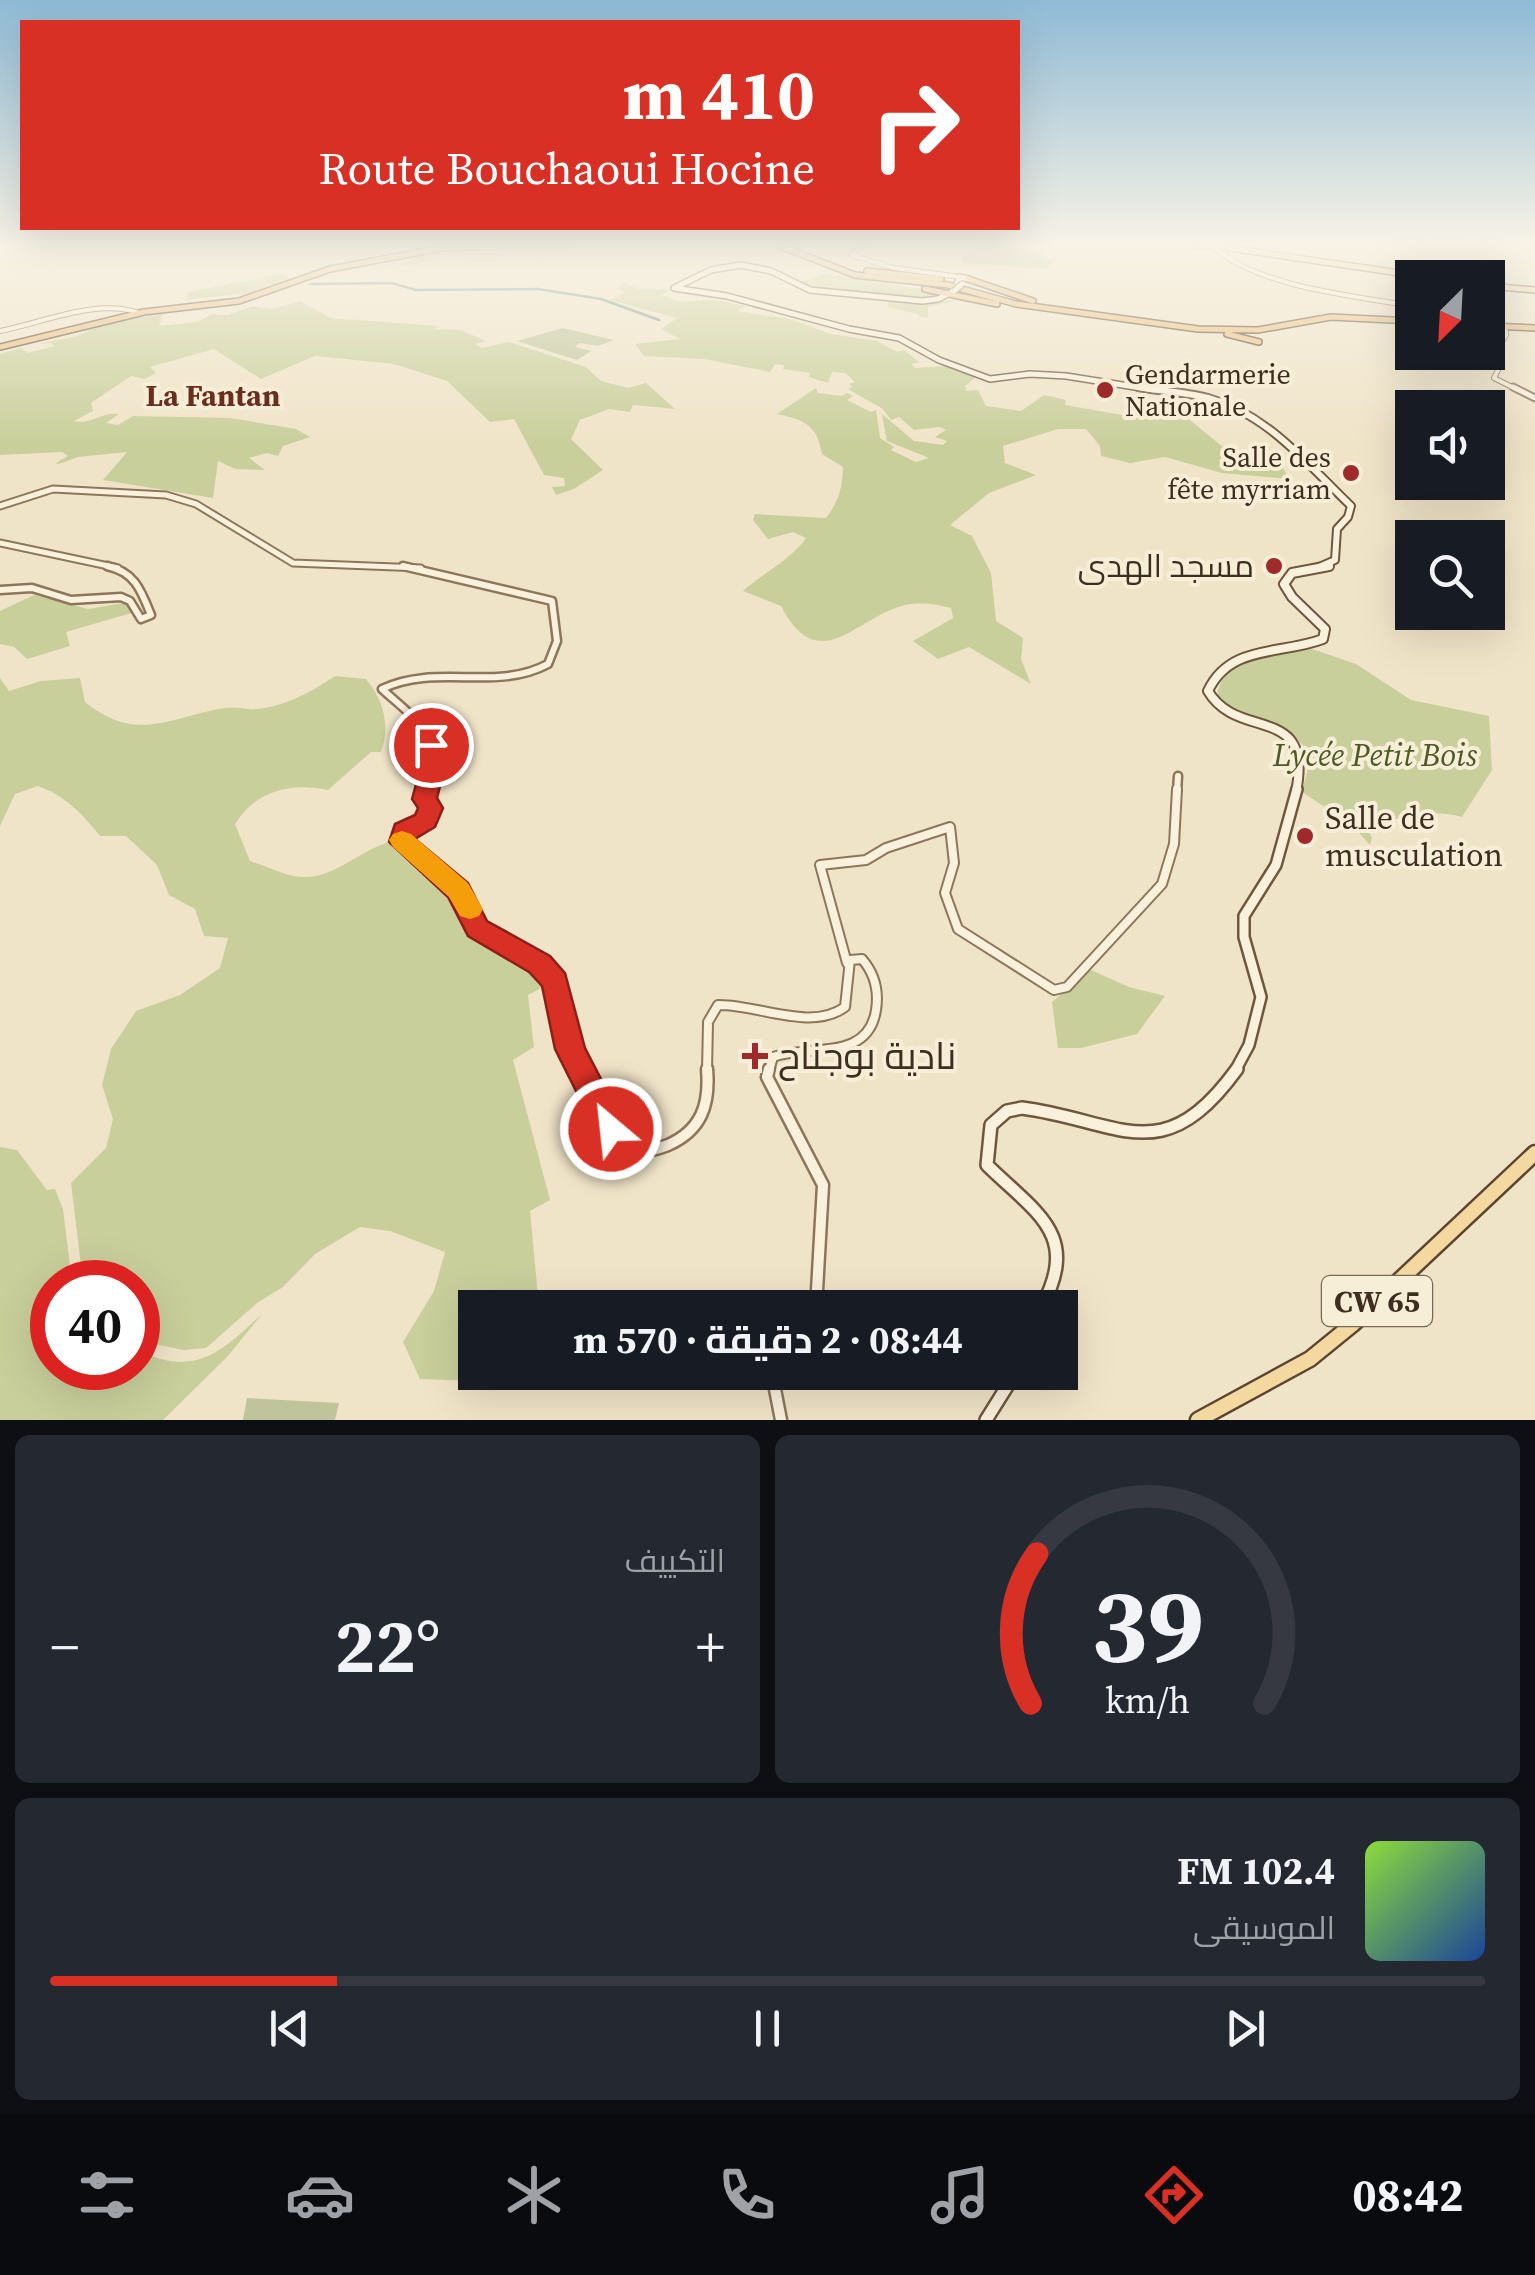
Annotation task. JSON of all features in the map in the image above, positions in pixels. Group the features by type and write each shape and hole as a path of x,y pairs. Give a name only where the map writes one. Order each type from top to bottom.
{"highway":[{"path":"0,346 130,312"},
{"path":"1070,312 1106,314"},
{"path":"1090,312 1229,328 1326,315 1395,319"},
{"path":"1096,312 1260,342 1246,334 1331,317 1395,319"},
{"path":"1505,326 1535,327"},
{"path":"1190,328 1263,329"}],"main road":[{"path":"787,312 899,338 942,361 990,378 1066,376 1208,398 1241,410 1268,426 1351,506 1337,529 1335,560 1329,566 1292,574 1284,584 1291,600 1325,628 1323,640 1239,658 1214,677 1208,691 1217,706 1284,734 1300,750 1302,762 1277,863 1243,919 1243,933 1261,992 1258,1021 1233,1076 1212,1100 1163,1132 1133,1134 1022,1108 1008,1111 992,1125 985,1152 987,1165 1043,1218 1060,1252 1053,1290"},
{"name":"CW 65","path":"1198,1420 1310,1359 1353,1324 1535,1153"},
{"path":"986,1420 1005,1390"}],"street":[{"path":"0,332 81,312"},
{"path":"1498,370 1494,378 1535,398"},
{"path":"0,506 53,488 166,495 217,515 288,561 414,566 552,601 559,638 554,661 547,668 511,677 406,679 382,689 421,725 435,759 424,799 430,808 426,820 404,830 402,842 458,890 478,928 540,964 555,981 570,1049 611,1129 629,1146 650,1152 686,1135 702,1117 710,1098 707,1028 718,1005 749,1004 808,1018 832,1018 844,1007 848,965 820,864 866,860 886,848 950,826 954,863 945,893 958,929 1054,990 1066,987 1162,884 1174,844 1178,776"},
{"path":"0,543 122,569 137,582 151,615 145,619 130,601 121,597 71,600 32,588 0,590"},
{"path":"817,1290 823,1185 767,1076 772,1057 783,1051 852,1046 870,1034 878,997 873,978 862,960 854,959 848,965"},
{"path":"775,1390 782,1420"}],"green space":[{"path":"320,312 330,318 460,330 486,341 475,344 482,348 509,342 586,367 601,381 628,388 646,383 675,409 633,405 630,412 609,409 580,420 571,439 603,470 574,489 556,495 552,487 565,486 564,478 544,475 514,419 490,422 447,381 394,364 315,356 261,379 214,349 150,367 156,373 145,379 131,376 91,403 93,411 74,421 113,414 119,414 106,423 118,425 133,416 230,418 296,429 310,437 283,446 278,456 267,453 249,458 265,470 235,469 218,461 213,498 103,480 127,452 78,457 59,464 56,463 68,456 62,452 0,455 0,354 54,346 37,344 78,336 100,325 135,316 163,314 159,326 197,322 212,314"},
{"path":"656,312 745,312 877,341 897,352 904,350 919,362 911,364 915,368 946,366 976,377 965,386 967,391 978,390 986,406 1021,411 1044,395 1066,400 1065,405 1128,416 1132,411 1185,416 1229,452 1279,460 1289,479 1222,473 1165,457 1130,463 1101,456 1100,446 1086,429 1058,429 1003,446 1005,463 1036,475 989,493 950,525 972,536 991,573 996,621 1023,638 1021,659 1031,684 969,647 938,659 913,641 953,618 951,608 905,605 839,637 824,641 810,638 795,627 781,606 743,591 806,538 793,532 768,539 753,520 755,514 826,518 841,488 843,467 822,454 813,430 777,414 816,388 818,393 847,393 853,396 847,400 871,412 876,410 880,438 894,447 891,450 916,462 929,458 887,441 882,414 914,441 943,445 947,441 935,437 946,430 914,430 899,417 891,420 883,409 848,389 855,382 845,373 832,372 828,383 809,377 810,373 783,369 784,365 775,364 770,372 704,359 644,356 635,344 680,339 661,329 677,318"},
{"path":"563,328 614,340 598,346 580,343 575,347 591,351 577,360 517,341"},
{"path":"34,595 88,609 130,602 135,612 66,632 70,646 27,659 14,647 0,644 0,611"},
{"name":"Lycée Petit Bois","path":"1312,649 1356,664 1411,700 1489,716 1492,770 1462,817 1426,814 1366,827 1372,838 1370,845 1352,825 1302,792 1309,760 1296,738 1217,696 1221,682 1241,663 1284,651"},
{"path":"335,676 366,679 384,715 381,752 371,752 328,790 288,788 253,803 235,824 250,861 291,875 316,876 394,841 460,893 468,926 476,939 542,974 547,985 528,995 534,1047 513,1060 550,1200 530,1211 537,1290 458,1290 458,1380 420,1379 403,1342 434,1291 445,1252 390,1231 360,1227 315,1254 283,1287 257,1303 206,1348 184,1350 160,1345 160,1260 80,1260 71,1183 106,1148 113,1119 102,1085 111,1049 136,1011 180,995 220,968 228,938 204,936 195,909 169,895 157,865 126,836 100,836 72,806 48,790 38,786 15,794 0,826 0,678 9,691 41,681 80,678 85,702 104,715 138,725 225,708 257,709 307,693"},
{"path":"1091,970 1129,987 1165,996 1137,1034 1081,1048 1058,1048 1052,1002"},
{"path":"0,1147 17,1150 47,1190 55,1189 63,1209 69,1260 30,1260 30,1390 160,1390 160,1358 176,1362 207,1356 263,1313 227,1357 163,1420 0,1420"},
{"path":"247,1398 339,1403 335,1420 243,1420"}],"waterway":[{"path":"638,312 659,320"}],"slow traffic":[{"path":"402,840 458,890 470,909"}],"place":[{"name":"Gendarmerie Nationale","path":"1105,390"},
{"name":"Salle des fête myrriam","path":"1351,473"},
{"name":"مسجد الهدى","path":"1274,566"},
{"name":"Salle de musculation","path":"1305,836"},
{"name":"نادية بوجناح","path":"755,1056"}],"district":[{"name":"La Fantan","path":"213,395"}],"route":[{"path":"431,745 435,759 424,799 430,808 426,820 404,830 402,842 458,890 469,904 478,928 540,964 555,981 570,1049 611,1129"}]}
